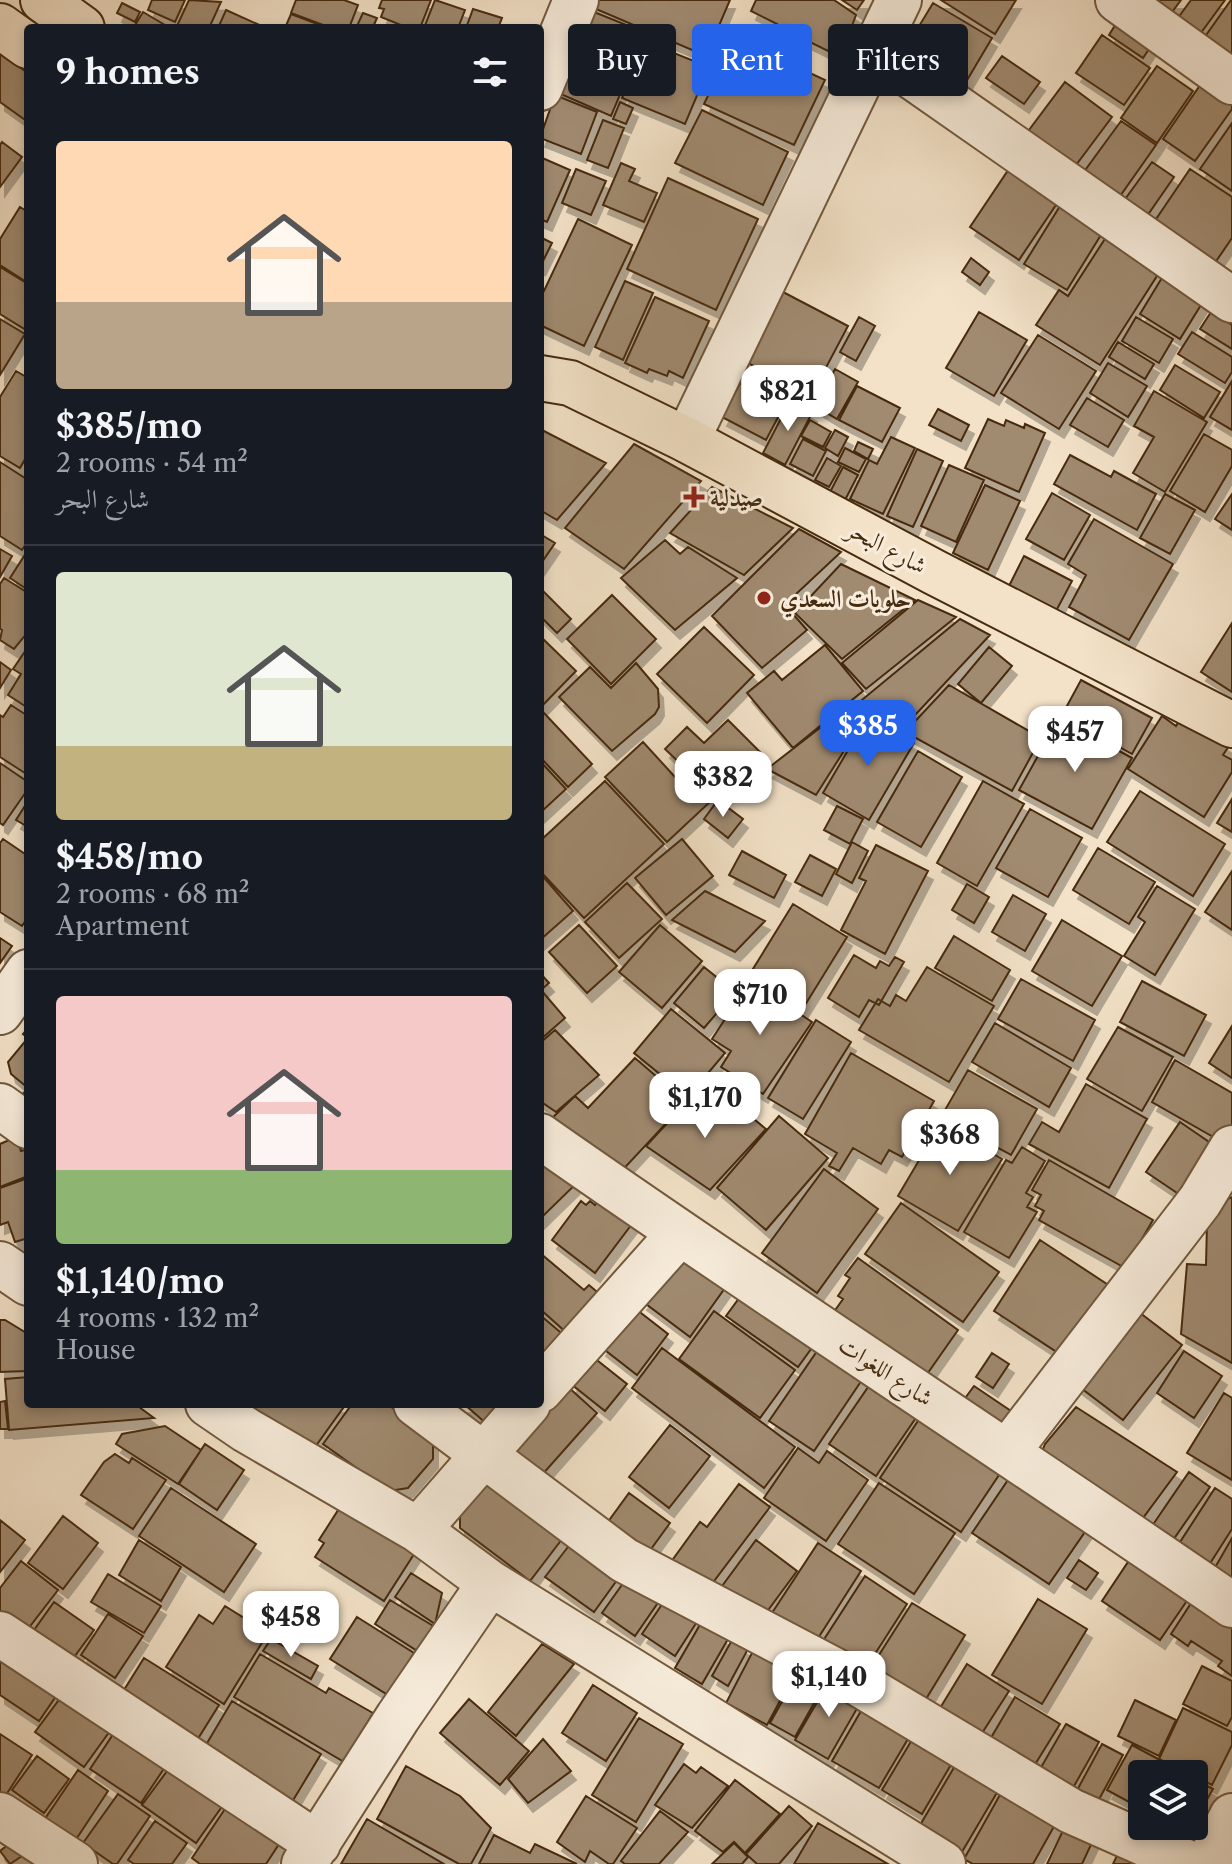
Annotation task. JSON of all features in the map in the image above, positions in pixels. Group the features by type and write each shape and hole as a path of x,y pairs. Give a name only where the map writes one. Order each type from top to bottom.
{"main road":[{"path":"43,0 76,24"},
{"path":"0,26 24,43"},
{"name":"شارع البحر","path":"544,379 570,383 687,440 934,572 1232,725"}],"street":[{"path":"544,78 576,0"},
{"path":"887,24 899,0"},
{"path":"1118,0 1232,82"},
{"path":"687,440 852,96"},
{"path":"940,96 1232,300"},
{"path":"0,1012 24,978"},
{"path":"0,1106 24,1123"},
{"name":"شارع اللغوات","path":"544,1139 679,1234 1008,1451 1232,1605"},
{"path":"1008,1451 1200,1201 1232,1148"},
{"path":"544,1386 679,1234"},
{"path":"0,1264 24,1280"},
{"path":"214,1408 418,1530 490,1583 943,1864"},
{"path":"422,1408 624,1560 849,1678 1071,1811 1191,1864"},
{"path":"418,1530 524,1408"},
{"path":"0,1634 311,1854 398,1717 490,1583"},
{"path":"0,1815 75,1864"},
{"path":"1208,1864 1232,1816"}],"building":[{"path":"152,0 185,0 175,22 148,10"},
{"path":"189,0 221,2 211,24 178,24"},
{"path":"296,0 344,0 358,5 351,24 320,24 291,13"},
{"path":"382,0 431,0 422,24 398,24 381,17 384,9 379,8"},
{"path":"435,0 465,10 460,24 426,24"},
{"path":"592,0 730,0 720,24 692,24 692,50 676,43 676,24 631,24 589,6"},
{"path":"756,0 834,0 856,15 853,24 828,24 828,51 812,43 812,24 777,24 751,11"},
{"path":"842,0 864,0 857,10"},
{"path":"941,0 1016,0 995,34"},
{"path":"1130,0 1181,0 1163,24"},
{"path":"1191,0 1225,0 1192,45 1170,29"},
{"path":"1232,0 1232,69 1199,45"},
{"path":"122,3 140,12 135,22 117,13"},
{"path":"933,3 992,38 968,78 968,24 920,24"},
{"path":"473,9 502,18 500,24 467,24"},
{"path":"226,10 257,24 220,24"},
{"path":"589,10 624,24 583,24"},
{"path":"143,12 163,24 136,24"},
{"path":"363,13 377,18 374,24 358,24"},
{"path":"291,14 317,24 287,24"},
{"path":"1119,19 1153,43 1143,58 1109,35"},
{"path":"1102,35 1150,68 1124,105 1076,73"},
{"path":"0,54 24,70 24,119 0,102"},
{"path":"676,54 692,60 692,96 697,96 685,124 622,98 676,96"},
{"path":"1002,56 1040,82 1024,104 986,78"},
{"path":"568,64 568,96 619,96 611,116 556,92"},
{"path":"1157,66 1193,91 1157,143 1121,118"},
{"path":"812,74 825,80 794,145 704,104 708,96 812,96"},
{"path":"1203,81 1232,101 1232,109 1195,161 1163,139"},
{"path":"1065,82 1112,117 1067,177 1020,142"},
{"path":"555,95 597,112 581,154 544,140 544,127"},
{"path":"620,102 633,108 626,124 613,119"},
{"path":"702,110 788,152 763,205 675,163"},
{"path":"603,120 624,128 608,168 587,160"},
{"path":"1121,121 1156,145 1118,199 1075,184"},
{"path":"1232,123 1232,191 1200,169"},
{"path":"2,142 22,157 0,187 0,145"},
{"path":"1017,157 1066,190 1019,260 970,227"},
{"path":"544,159 570,170 547,222 544,221"},
{"path":"1152,162 1174,177 1138,229 1115,213"},
{"path":"621,163 635,169 629,181 657,193 644,222 603,205"},
{"path":"576,169 606,181 591,215 562,203"},
{"path":"1190,169 1232,197 1232,238 1206,276 1150,228"},
{"path":"668,178 758,219 716,310 627,269"},
{"path":"1065,198 1104,230 1067,290 1024,264"},
{"path":"20,207 24,210 24,280 0,265 0,239"},
{"path":"578,219 632,245 584,346 544,327 544,291"},
{"path":"1110,231 1164,265 1100,365 1036,325 1059,290 1068,296"},
{"path":"544,239 552,243 544,259"},
{"path":"971,258 989,272 980,285 962,272"},
{"path":"0,267 24,282 24,329 0,314"},
{"path":"1163,276 1204,300 1180,339 1140,314"},
{"path":"625,281 653,293 623,360 595,347"},
{"path":"783,292 848,326 811,396 746,362"},
{"path":"655,297 709,321 683,378 669,371 667,376 649,369 647,373 625,363"},
{"path":"979,312 1027,340 994,396 946,368"},
{"path":"1211,312 1232,325 1232,349 1200,329"},
{"path":"859,317 875,326 856,361 840,352"},
{"path":"1136,317 1173,339 1159,363 1122,341"},
{"path":"0,319 24,336 0,375"},
{"path":"1192,332 1232,357 1232,372 1225,383 1178,354"},
{"path":"1038,335 1096,371 1059,429 1001,393"},
{"path":"1118,342 1154,364 1145,379 1109,357"},
{"path":"1108,363 1147,386 1128,417 1090,393"},
{"path":"1175,365 1220,392 1204,418 1160,390"},
{"path":"835,369 858,382 837,419 815,406"},
{"path":"16,371 24,376 24,461 20,468 0,456 0,397"},
{"path":"1232,381 1232,430 1210,417"},
{"path":"740,383 784,406 766,440 722,417"},
{"path":"857,386 900,408 882,442 839,420"},
{"path":"1154,391 1207,422 1165,492 1133,473 1154,437 1134,426"},
{"path":"1087,398 1124,420 1108,447 1070,425"},
{"path":"790,401 812,413 785,465 763,453"},
{"path":"938,409 969,425 961,441 929,425"},
{"path":"988,419 1004,426 1006,420 1024,428 1025,424 1045,433 1019,492 965,468"},
{"path":"810,420 831,432 823,447 801,436"},
{"path":"835,430 848,437 838,456 825,448"},
{"path":"544,431 606,463 557,520 544,512"},
{"path":"1204,434 1232,450 1232,466 1205,512 1170,491"},
{"path":"891,437 915,448 883,514 850,499 869,460 877,464"},
{"path":"803,439 826,451 813,476 790,464"},
{"path":"858,442 873,449 868,459 854,451"},
{"path":"634,444 701,481 624,569 565,528"},
{"path":"845,448 866,459 859,472 838,462"},
{"path":"917,449 943,461 913,527 887,516"},
{"path":"1070,455 1111,477 1114,471 1156,494 1137,530 1054,484"},
{"path":"827,458 841,466 829,487 815,480"},
{"path":"0,462 24,477 24,547 22,550 0,536"},
{"path":"949,465 984,480 956,542 921,526"},
{"path":"843,467 858,475 844,502 829,494"},
{"path":"985,485 1020,501 988,570 953,553"},
{"path":"712,487 793,528 744,575 670,533"},
{"path":"1052,493 1090,515 1064,560 1026,539"},
{"path":"1165,494 1195,510 1170,554 1140,538"},
{"path":"1232,494 1232,530 1215,519"},
{"path":"1094,519 1173,564 1129,640 1069,607 1086,575 1068,564"},
{"name":"حلويات السعدي","path":"799,529 841,552 795,595 802,602 792,613 807,630 762,668 712,616"},
{"path":"544,536 555,543 544,559"},
{"path":"665,540 680,554 688,547 737,578 675,630 621,578"},
{"path":"0,549 12,556 0,577"},
{"path":"24,556 24,587 10,578"},
{"path":"1024,556 1072,581 1055,613 1008,588"},
{"path":"841,564 915,600 842,659 795,613"},
{"path":"4,578 24,590 24,637 14,649 0,640 0,584"},
{"path":"544,592 571,619 557,633 544,620"},
{"path":"612,595 656,639 611,684 567,639"},
{"path":"918,600 956,617 866,689 842,663"},
{"path":"960,619 990,635 902,729 857,704"},
{"path":"1232,623 1232,692 1201,672"},
{"path":"704,627 754,675 707,723 657,674"},
{"path":"544,640 576,671 544,704"},
{"path":"825,645 863,691 793,748 747,693 774,671 782,680"},
{"path":"989,647 1012,666 981,703 958,684"},
{"path":"24,653 24,705 8,695 21,674 13,669"},
{"path":"0,662 11,670 0,688"},
{"path":"636,663 658,689 659,707 612,751 559,697 590,667 611,688"},
{"path":"1081,680 1152,718 1132,754 1062,715"},
{"path":"949,685 1041,738 1012,791 905,732"},
{"path":"852,703 868,713 816,795 767,769"},
{"path":"11,705 24,713 24,772 0,757 0,715 3,717"},
{"path":"544,713 592,764 568,787 544,761"},
{"path":"868,716 914,743 869,820 823,793"},
{"path":"1162,716 1176,726 1182,716 1229,746 1223,755 1232,760 1232,772 1204,817 1128,769"},
{"path":"1059,718 1132,758 1092,829 1019,790"},
{"path":"728,720 762,754 718,800 665,749 687,727 704,743"},
{"path":"643,742 675,777 684,769 712,800 667,842 605,777"},
{"path":"918,751 962,777 921,847 877,822"},
{"path":"0,763 24,779 24,795 3,825 0,823"},
{"path":"544,765 566,789 544,809"},
{"path":"605,781 664,844 584,918 544,875 544,837"},
{"path":"983,781 1024,804 977,886 937,863"},
{"path":"1140,791 1225,844 1193,896 1107,842"},
{"path":"1232,799 1232,832 1217,823"},
{"path":"718,800 743,819 728,838 704,819"},
{"path":"837,806 863,819 850,844 824,830"},
{"path":"24,807 24,825 16,820"},
{"path":"1030,809 1082,838 1048,897 996,868"},
{"path":"3,839 24,853 22,926 0,912 0,843"},
{"path":"682,839 713,876 666,915 635,878"},
{"path":"852,842 868,851 852,883 836,874"},
{"path":"876,845 928,871 885,954 841,930 866,881 859,878"},
{"path":"1098,848 1155,882 1129,924 1073,890"},
{"path":"742,851 786,875 774,898 729,875"},
{"path":"810,855 836,869 822,896 795,882"},
{"path":"1232,871 1232,930 1205,912"},
{"path":"544,878 573,911 544,936"},
{"path":"627,883 662,919 619,958 585,922"},
{"path":"967,884 989,897 974,923 952,910"},
{"path":"1157,886 1195,909 1155,975 1124,956 1145,922 1138,917"},
{"path":"705,891 765,921 735,952 672,920"},
{"path":"1013,895 1046,914 1025,951 992,932"},
{"path":"793,904 847,937 802,1010 748,977"},
{"path":"1062,920 1122,956 1092,1006 1032,971"},
{"path":"579,925 617,966 587,993 549,952"},
{"path":"660,925 702,961 662,1008 619,972"},
{"path":"954,936 1010,970 992,1001 935,968"},
{"path":"0,938 12,946 0,963"},
{"path":"854,955 876,968 880,961 889,966 895,957 904,962 879,1005 869,1000 859,1017 828,998"},
{"path":"704,967 735,992 704,1028 674,1003"},
{"path":"927,967 994,1006 949,1082 859,1030 878,999 890,1006 896,995 906,1001"},
{"path":"1021,979 1095,1020 1073,1061 998,1019"},
{"path":"750,981 812,1022 763,1094 721,1067 731,1051 712,1039"},
{"path":"1142,981 1206,1015 1184,1056 1120,1022"},
{"path":"544,994 565,1018 544,1036"},
{"path":"671,1009 725,1053 688,1097 634,1053"},
{"path":"816,1020 851,1042 803,1119 768,1098"},
{"path":"995,1023 1071,1068 1049,1107 972,1062"},
{"path":"1232,1026 1232,1078 1209,1063"},
{"path":"1118,1027 1173,1057 1142,1111 1087,1079"},
{"path":"555,1030 599,1075 556,1112 544,1104 544,1040"},
{"path":"24,1043 24,1085 11,1074 8,1062"},
{"path":"851,1053 934,1101 902,1157 889,1150 881,1164 853,1148 839,1171 829,1166 837,1153 805,1134"},
{"path":"635,1058 686,1102 617,1176 545,1125 575,1096 588,1108"},
{"path":"1175,1060 1232,1093 1232,1124 1222,1142 1152,1102"},
{"path":"968,1070 1037,1109 1011,1155 941,1117"},
{"path":"1086,1084 1147,1119 1109,1188 1029,1144 1042,1122 1059,1132"},
{"path":"698,1090 734,1123 744,1111 766,1129 710,1190 646,1146"},
{"path":"779,1116 828,1158 766,1230 717,1188"},
{"path":"1180,1122 1215,1146 1180,1195 1146,1172"},
{"path":"941,1123 1002,1159 958,1231 898,1196"},
{"path":"16,1137 21,1151 24,1150 24,1178 0,1187 0,1144"},
{"path":"1022,1147 1045,1161 1026,1193 1033,1197 1027,1207 1037,1212 1009,1258 964,1232 1006,1160 1012,1163"},
{"path":"544,1152 582,1178 544,1215"},
{"path":"1049,1160 1153,1220 1125,1268 1039,1220 1044,1211 1035,1206 1041,1195 1032,1190"},
{"path":"824,1169 878,1209 817,1293 762,1253"},
{"path":"24,1179 24,1239 15,1242 8,1222 0,1225 0,1188"},
{"path":"602,1196 635,1220 595,1273 552,1240 581,1201 586,1205 590,1201 595,1205"},
{"path":"1232,1197 1232,1363 1181,1334 1187,1264 1206,1265 1207,1224 1222,1202"},
{"path":"901,1203 999,1272 963,1322 865,1254"},
{"path":"1040,1240 1116,1290 1069,1360 994,1311"},
{"path":"544,1256 584,1290 589,1285 602,1296 568,1334 544,1313"},
{"path":"682,1257 725,1288 690,1337 642,1301"},
{"path":"858,1258 958,1330 918,1387 831,1316 843,1299 838,1296 850,1278 845,1275"},
{"path":"748,1286 819,1338 798,1367 726,1316"},
{"path":"632,1306 668,1334 637,1375 601,1347"},
{"path":"1131,1306 1182,1345 1123,1420 1073,1382"},
{"path":"714,1311 795,1370 760,1418 679,1359"},
{"path":"544,1318 566,1337 544,1363"},
{"path":"0,1320 5,1320 24,1332 24,1371 0,1372"},
{"path":"822,1344 866,1374 814,1451 769,1421"},
{"path":"662,1348 795,1447 764,1488 632,1388"},
{"path":"1184,1351 1222,1376 1194,1418 1157,1393"},
{"path":"992,1353 1009,1364 993,1388 976,1377"},
{"path":"593,1357 627,1384 605,1411 571,1384"},
{"path":"24,1377 24,1408 140,1408 154,1418 9,1430 5,1379"},
{"path":"875,1377 922,1409 876,1476 829,1444"},
{"path":"567,1386 597,1413 541,1476 510,1449"},
{"path":"974,1386 1017,1415 1006,1430 963,1401"},
{"path":"1224,1393 1232,1398 1232,1480 1187,1453"},
{"path":"5,1401 8,1429 0,1429 0,1402"},
{"path":"1076,1407 1177,1472 1132,1533 1039,1459 1045,1444"},
{"path":"246,1408 343,1408 310,1454"},
{"path":"349,1408 393,1408 433,1436 433,1459 408,1488 389,1491 323,1444"},
{"path":"469,1408 503,1408 488,1425"},
{"path":"926,1409 1007,1463 961,1532 880,1478"},
{"path":"670,1425 710,1456 669,1508 629,1477"},
{"path":"165,1426 201,1450 178,1484 116,1444 122,1434"},
{"path":"205,1444 244,1470 217,1510 179,1484"},
{"path":"798,1448 819,1463 827,1451 868,1480 826,1541 764,1498"},
{"path":"115,1454 129,1463 132,1458 166,1480 133,1529 81,1495 104,1462"},
{"path":"490,1465 572,1526 530,1581 460,1528 460,1505"},
{"path":"1189,1472 1210,1487 1164,1553 1143,1539"},
{"path":"1010,1477 1087,1529 1049,1584 972,1533"},
{"path":"879,1483 955,1533 914,1594 838,1544"},
{"path":"739,1484 770,1507 705,1593 668,1566 700,1522 707,1527"},
{"path":"171,1488 256,1544 224,1592 139,1536"},
{"path":"1215,1488 1232,1499 1232,1529 1202,1576 1171,1556"},
{"path":"629,1493 670,1523 643,1560 602,1530"},
{"path":"342,1504 416,1551 384,1601 315,1557 324,1543 319,1540"},
{"path":"63,1516 98,1543 63,1589 28,1563"},
{"path":"0,1520 25,1540 0,1572"},
{"path":"577,1535 625,1569 594,1612 545,1577"},
{"path":"1232,1538 1232,1593 1209,1578"},
{"path":"139,1540 181,1567 161,1601 119,1575"},
{"path":"756,1540 797,1571 760,1621 711,1601"},
{"path":"818,1543 861,1571 815,1643 768,1619"},
{"path":"1136,1550 1195,1589 1160,1640 1102,1601"},
{"path":"1079,1560 1098,1573 1086,1590 1067,1578"},
{"path":"21,1561 58,1590 24,1634 0,1616 0,1588"},
{"path":"631,1572 664,1594 635,1636 602,1613"},
{"path":"411,1573 442,1593 435,1624 395,1597"},
{"path":"108,1574 161,1606 144,1633 91,1602"},
{"path":"865,1576 907,1604 864,1671 821,1644"},
{"path":"1199,1591 1232,1613 1232,1676 1218,1666 1222,1661 1191,1641 1188,1646 1171,1634"},
{"path":"667,1597 702,1614 675,1656 642,1634"},
{"path":"1038,1599 1087,1629 1042,1704 992,1675"},
{"path":"390,1600 435,1627 419,1652 375,1624"},
{"path":"54,1602 94,1630 66,1668 27,1640"},
{"path":"912,1603 965,1635 926,1699 872,1666"},
{"path":"225,1606 268,1633 224,1704 166,1667 199,1615 213,1624"},
{"path":"108,1614 143,1636 115,1678 81,1655"},
{"path":"357,1617 414,1653 388,1695 330,1659"},
{"path":"701,1623 728,1639 702,1684 675,1668"},
{"path":"271,1639 318,1666 311,1679 263,1651"},
{"path":"732,1640 748,1649 728,1686 712,1676"},
{"path":"542,1644 574,1664 516,1736 488,1712"},
{"path":"753,1651 795,1673 767,1725 726,1703"},
{"path":"0,1653 63,1686 39,1721 0,1695"},
{"path":"260,1654 326,1693 329,1688 373,1713 344,1762 234,1697"},
{"path":"144,1658 219,1705 194,1745 119,1698"},
{"path":"967,1664 1009,1691 975,1744 934,1718"},
{"path":"802,1666 827,1680 795,1737 770,1723"},
{"path":"1202,1666 1232,1681 1232,1717 1227,1726 1183,1704"},
{"path":"830,1680 863,1698 828,1759 795,1740"},
{"path":"593,1685 637,1713 606,1761 562,1733"},
{"path":"67,1689 115,1724 84,1767 35,1732"},
{"path":"1015,1697 1060,1724 1026,1779 982,1753"},
{"path":"469,1699 529,1751 500,1785 440,1733"},
{"path":"868,1699 915,1727 879,1788 832,1761"},
{"path":"1135,1700 1176,1720 1159,1756 1118,1736"},
{"path":"232,1701 321,1754 286,1812 197,1760"},
{"path":"1183,1708 1232,1732 1232,1745 1212,1785 1208,1783 1208,1760 1159,1759"},
{"path":"639,1718 683,1744 636,1822 592,1795"},
{"path":"1066,1724 1099,1742 1065,1802 1032,1783"},
{"path":"118,1727 169,1761 141,1803 90,1769"},
{"path":"919,1728 959,1751 922,1814 882,1790"},
{"path":"0,1734 32,1755 4,1798 0,1795"},
{"path":"543,1739 571,1771 528,1803 508,1779"},
{"path":"1102,1744 1123,1755 1096,1805 1075,1794"},
{"path":"1132,1745 1160,1760 1128,1760 1128,1801 1107,1790"},
{"path":"37,1756 69,1779 44,1813 12,1790"},
{"path":"959,1759 1002,1784 959,1857 916,1832"},
{"path":"173,1763 226,1801 196,1843 142,1805"},
{"path":"684,1764 696,1773 701,1767 728,1786 692,1828 655,1805"},
{"path":"406,1766 460,1796 491,1828 471,1864 459,1864 377,1819"},
{"path":"78,1770 108,1791 69,1850 38,1829"},
{"path":"735,1780 780,1814 745,1853 734,1842 723,1852 695,1831"},
{"path":"1006,1784 1061,1814 1033,1864 973,1864 964,1859"},
{"path":"118,1794 150,1816 117,1864 113,1864 83,1843"},
{"path":"586,1796 637,1828 613,1864 590,1851 585,1862 557,1842"},
{"path":"229,1803 283,1838 266,1864 200,1864 192,1858"},
{"path":"789,1806 812,1826 779,1864 757,1864 746,1854"},
{"path":"660,1811 688,1832 659,1864 625,1864 621,1861"},
{"path":"367,1819 444,1864 341,1864"},
{"path":"1068,1820 1096,1834 1082,1864 1047,1864"},
{"path":"155,1821 187,1843 172,1864 134,1864 128,1860"},
{"path":"818,1823 888,1864 794,1864"},
{"path":"494,1835 530,1853 535,1844 577,1864 479,1864"},
{"path":"17,1838 28,1852 10,1864 0,1851"},
{"path":"1124,1841 1141,1864 1113,1864"},
{"path":"734,1843 748,1857 742,1864 712,1864"}],"place":[{"name":"صيدلية","path":"694,497"},
{"name":"حلويات السعدي","path":"764,598"}]}
